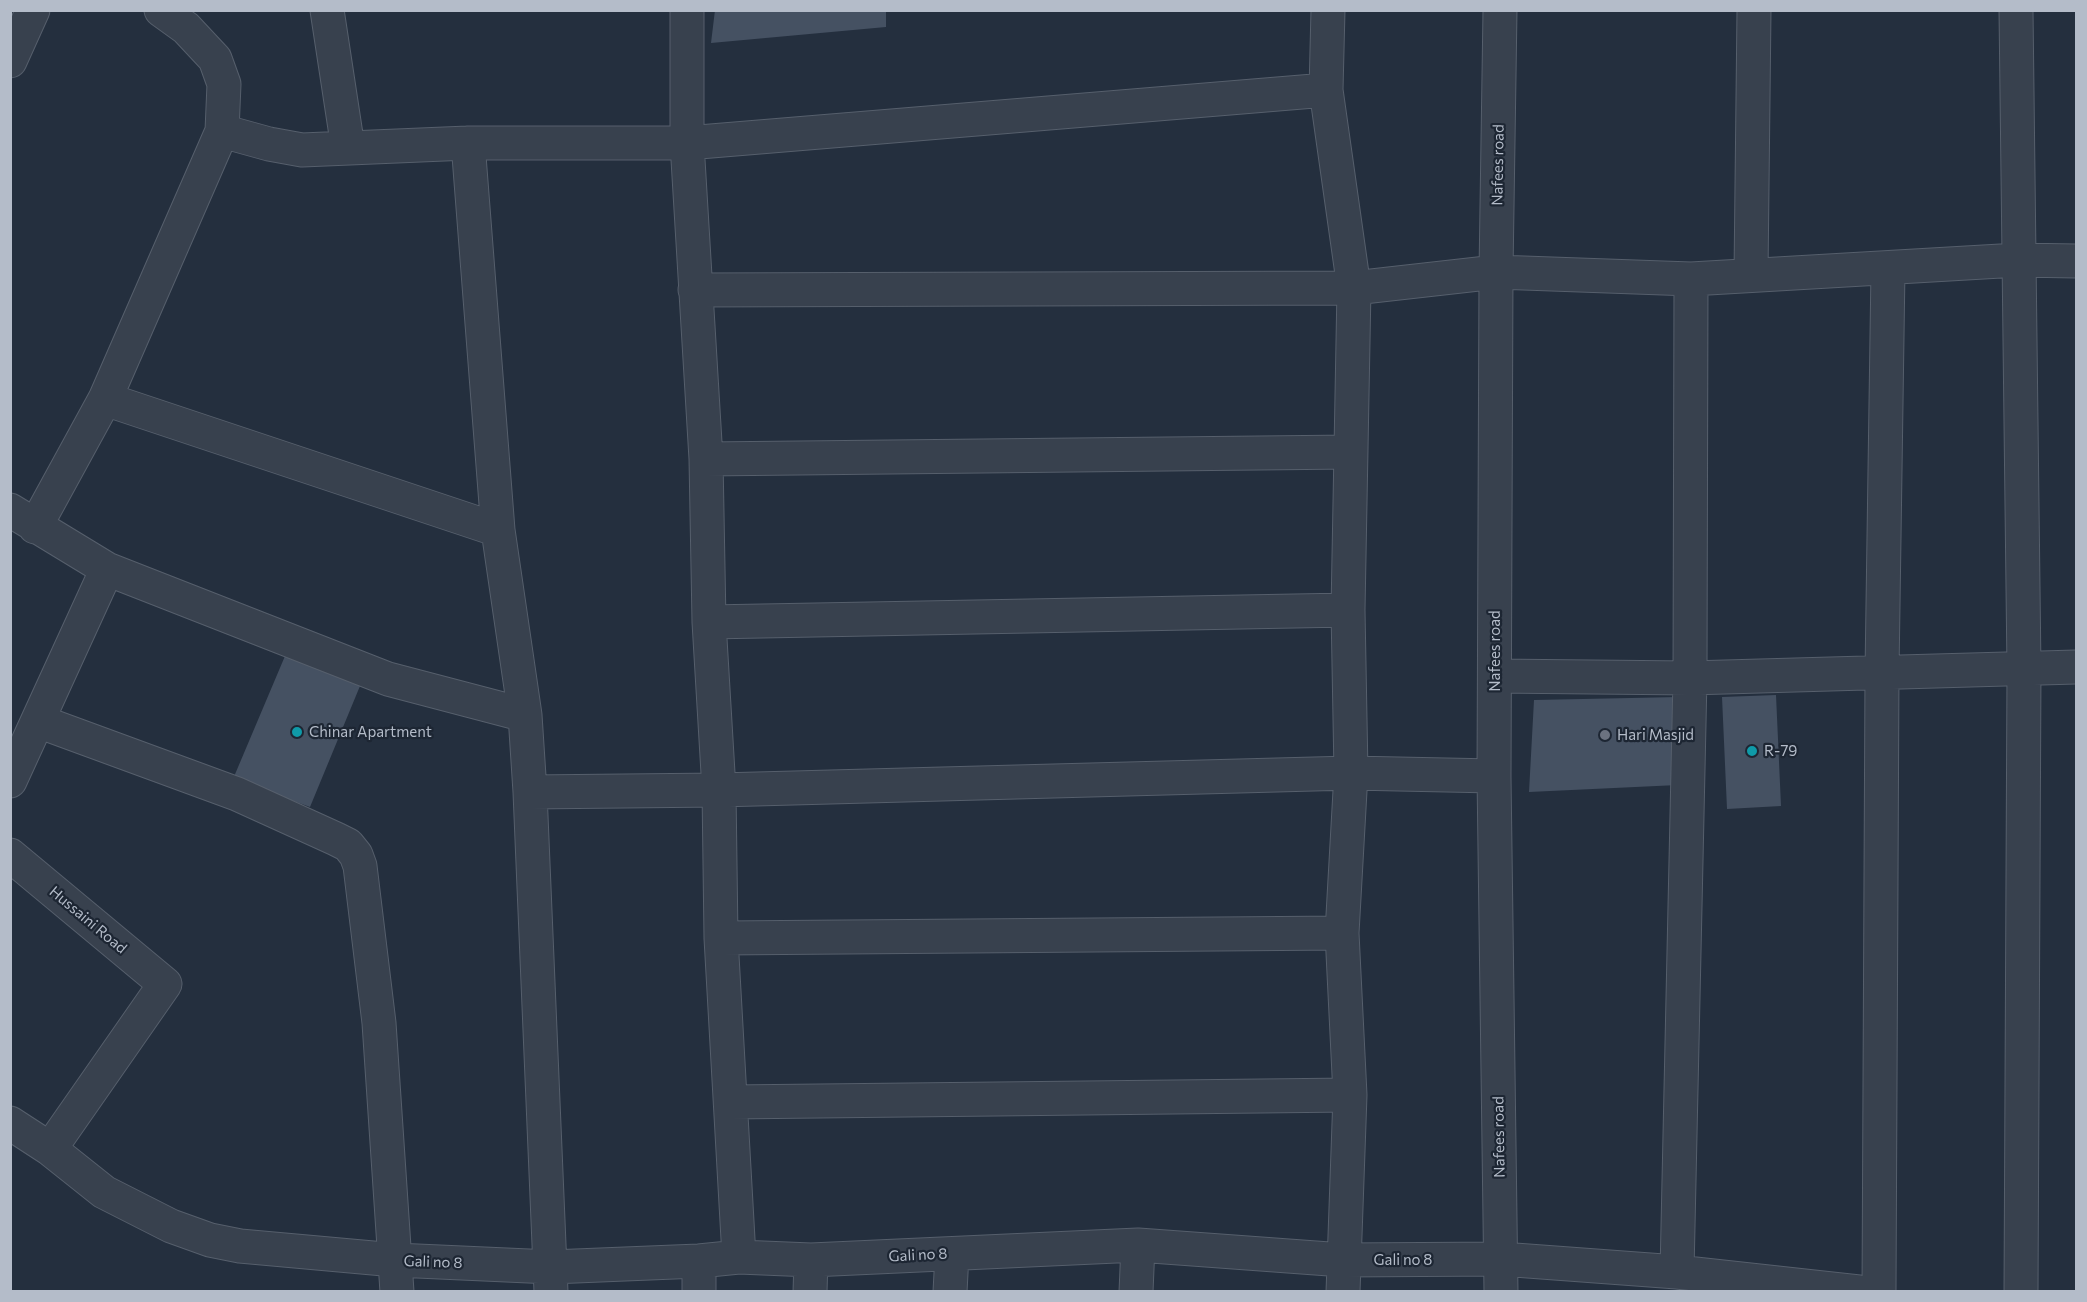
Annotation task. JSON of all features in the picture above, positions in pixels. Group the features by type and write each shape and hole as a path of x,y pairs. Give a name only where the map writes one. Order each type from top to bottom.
{"street":[{"path":"10,61 33,10"},
{"path":"161,10 186,28 214,59 224,84 222,131 105,399 23,519 107,569 388,679 525,715"},
{"path":"327,10 348,148"},
{"path":"687,10 687,143 706,459 709,622 719,790 722,938 739,1257"},
{"path":"1328,10 1326,90 1354,288 1348,610 1351,773 1342,933 1350,1095 1343,1276"},
{"name":"Nafees road","path":"1500,10 1496,272 1494,776 1501,1292"},
{"path":"1751,274 1754,10"},
{"path":"2016,10 2024,669 2021,1292"},
{"path":"222,131 302,150 468,143 687,143 1326,90"},
{"path":"468,143 498,530 525,715 551,1279"},
{"path":"695,290 1354,288 1496,272 1691,279 2018,260 2076,261"},
{"path":"1879,1292 1882,672 1888,269"},
{"path":"1677,1272 1690,678 1691,279"},
{"path":"105,399 498,530"},
{"path":"706,459 1351,452"},
{"path":"10,781 107,569"},
{"path":"709,622 1348,610"},
{"path":"1495,676 1690,678 2076,667"},
{"path":"38,721 237,794 348,845 356,855 360,866 378,1023 396,1276"},
{"path":"530,792 719,790 1351,773 1494,776"},
{"name":"Hussaini Road","path":"10,855 165,984 50,1149"},
{"path":"722,938 1342,933"},
{"path":"731,1102 1350,1095"},
{"name":"Gali no 8","path":"10,1123 50,1149 104,1192 171,1226 210,1240 396,1276 551,1279 699,1276 739,1257 811,1276 952,1254 1138,1245 1343,1276 1501,1259 1677,1272 1859,1292"},
{"path":"1136,1292 1138,1245"},
{"path":"950,1292 952,1254"}],"building":[{"path":"715,10 886,10 886,27 711,43"},
{"name":"Chinar Apartment","path":"285,656 360,686 310,807 233,779"},
{"name":"R-79","path":"1776,695 1781,806 1727,809 1722,697"},
{"name":"Hari Masjid","path":"1679,697 1678,785 1529,792 1534,700"}],"place":[{"name":"Chinar Apartment","path":"297,732"},
{"name":"Hari Masjid","path":"1605,735"},
{"name":"R-79","path":"1752,751"}]}
